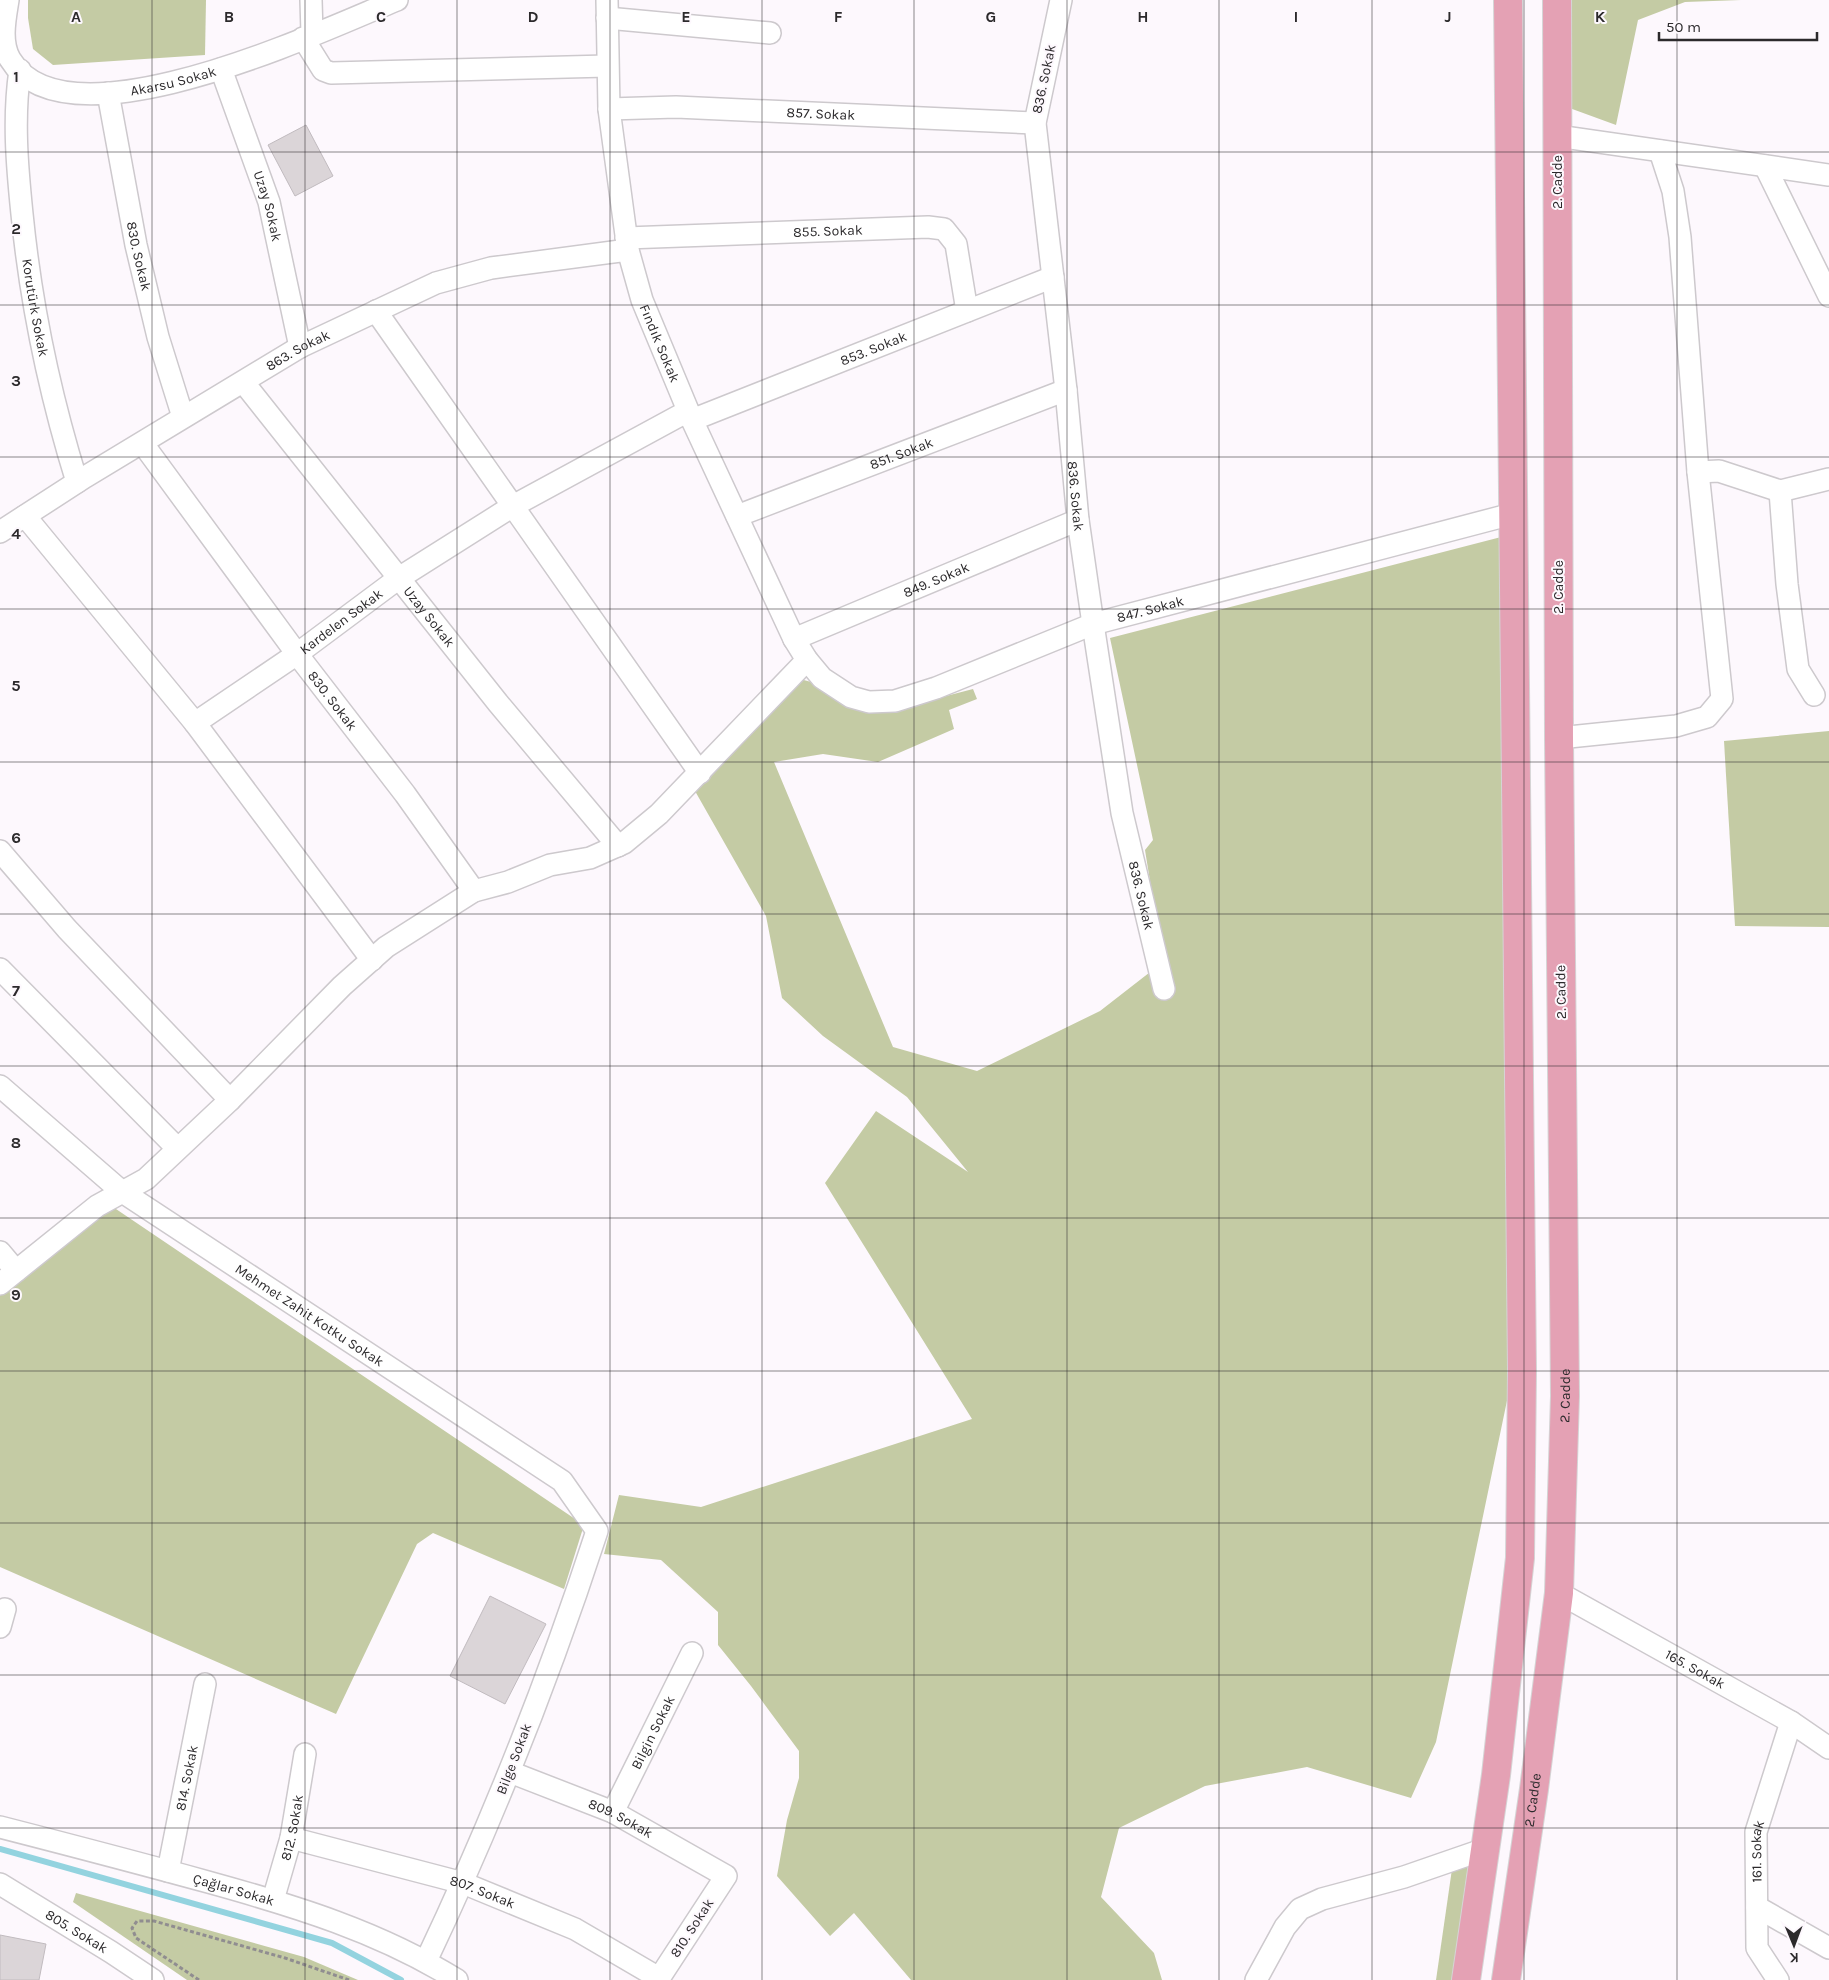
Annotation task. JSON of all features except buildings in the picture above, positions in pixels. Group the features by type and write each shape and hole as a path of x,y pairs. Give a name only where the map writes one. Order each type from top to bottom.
{"main road":[{"path":"1466,1980 1496,1775 1520,1558 1522,1370 1508,0"},
{"name":"2. Cadde","path":"1506,1980 1534,1789 1559,1593 1565,1396 1559,738 1557,0"}],"street":[{"name":"Akarsu Sokak","path":"8,0 2,39 10,59 28,79 56,91 90,95 162,86 221,69 397,0"},
{"path":"311,0 308,36 323,70 331,73 607,66"},
{"name":"836. Sokak","path":"1060,0 1035,123 1066,390 1078,520 1093,624 1122,813 1164,989"},
{"path":"607,9 770,33"},
{"name":"Fındık Sokak","path":"607,9 609,109 627,244 642,300 690,415 794,639 807,660"},
{"name":"Uzay Sokak","path":"221,69 268,202 300,347"},
{"name":"Korutürk Sokak","path":"20,70 15,104 16,157 26,251 40,336 62,435 77,482"},
{"name":"830. Sokak","path":"108,93 136,245 158,337 184,417"},
{"name":"857. Sokak","path":"609,109 676,107 1035,123"},
{"path":"1557,136 1829,175"},
{"path":"1559,738 1676,726 1707,717 1722,699 1698,472 1680,237 1673,191 1660,150"},
{"path":"1765,166 1829,296"},
{"name":"855. Sokak","path":"627,244 928,227 944,230 956,244 967,311"},
{"name":"863. Sokak","path":"0,532 77,482 244,383 300,347 436,283 491,268 627,244"},
{"name":"853. Sokak","path":"690,415 1053,277"},
{"path":"376,311 700,773"},
{"name":"Uzay Sokak","path":"244,383 498,703 618,846"},
{"name":"851. Sokak","path":"737,516 1066,390"},
{"name":"Kardelen Sokak","path":"196,724 297,654 398,578 513,506 690,415"},
{"name":"830. Sokak","path":"143,444 297,654 405,794 474,891"},
{"path":"1698,472 1720,471 1780,491 1829,479"},
{"path":"1780,491 1787,584 1798,669 1814,694"},
{"name":"847. Sokak","path":"807,660 822,678 852,697 869,702 895,701 936,688 1093,624 1512,514"},
{"path":"25,516 196,724 372,960"},
{"name":"849. Sokak","path":"794,639 1078,520"},
{"path":"0,1284 98,1206 121,1191 146,1179 230,1100 342,986 386,947 474,891 508,882 550,864 590,858 618,846 659,814 807,660"},
{"path":"0,852 67,929 230,1100"},
{"path":"0,969 177,1148"},
{"name":"Mehmet Zahit Kotku Sokak","path":"0,1086 121,1191 562,1481 597,1531 590,1553"},
{"path":"0,1252 16,1270"},
{"name":"Bilge Sokak","path":"426,1961 463,1883 510,1772 590,1553"},
{"name":"165. Sokak","path":"1559,1593 1791,1722 1829,1748"},
{"name":"Bilgin Sokak","path":"613,1812 692,1653"},
{"name":"814. Sokak","path":"168,1870 205,1684"},
{"name":"161. Sokak","path":"1778,1980 1757,1948 1756,1832 1791,1722"},
{"name":"812. Sokak","path":"273,1900 291,1838 306,1754"},
{"name":"809. Sokak","path":"510,1772 613,1812 726,1876"},
{"name":"Çağlar Sokak","path":"0,1827 168,1870 273,1900 376,1937 426,1961 457,1980"},
{"name":"807. Sokak","path":"291,1838 463,1883 574,1929 659,1979"},
{"path":"1256,1980 1285,1927 1300,1909 1322,1899 1404,1877 1485,1849"},
{"name":"810. Sokak","path":"659,1979 726,1876"},
{"name":"805. Sokak","path":"0,1884 153,1980"},
{"path":"1757,1907 1829,1948"}],"path":[{"path":"199,1980 136,1938 132,1928 137,1922 154,1921 285,1958 349,1980"}],"green space":[{"path":"28,0 206,0 205,55 53,65 33,49 28,18"},
{"path":"1571,0 1741,0 1685,2 1638,20 1616,125 1564,106"},
{"path":"1505,536 1509,1391 1436,1742 1411,1798 1307,1767 1205,1786 1119,1828 1101,1897 1154,1953 1162,1980 911,1980 854,1913 830,1936 777,1876 787,1820 799,1778 799,1751 718,1645 718,1612 661,1560 604,1554 619,1495 701,1507 972,1419 825,1183 876,1111 968,1172 907,1097 823,1036 782,998 766,916 695,791 800,679 904,707 973,689 977,699 949,710 954,729 878,762 823,754 774,762 893,1047 977,1071 1100,1011 1163,962 1145,850 1153,840 1110,638"},
{"path":"1829,731 1829,927 1735,926 1724,741"},
{"path":"113,1207 584,1525 564,1589 433,1533 417,1544 336,1714 0,1567 0,1296"},
{"path":"1468,1866 1452,1980 1436,1980 1452,1869"},
{"path":"76,1893 304,1957 358,1980 187,1980 73,1902"}],"waterway":[{"path":"0,1849 332,1943 401,1980"}]}
